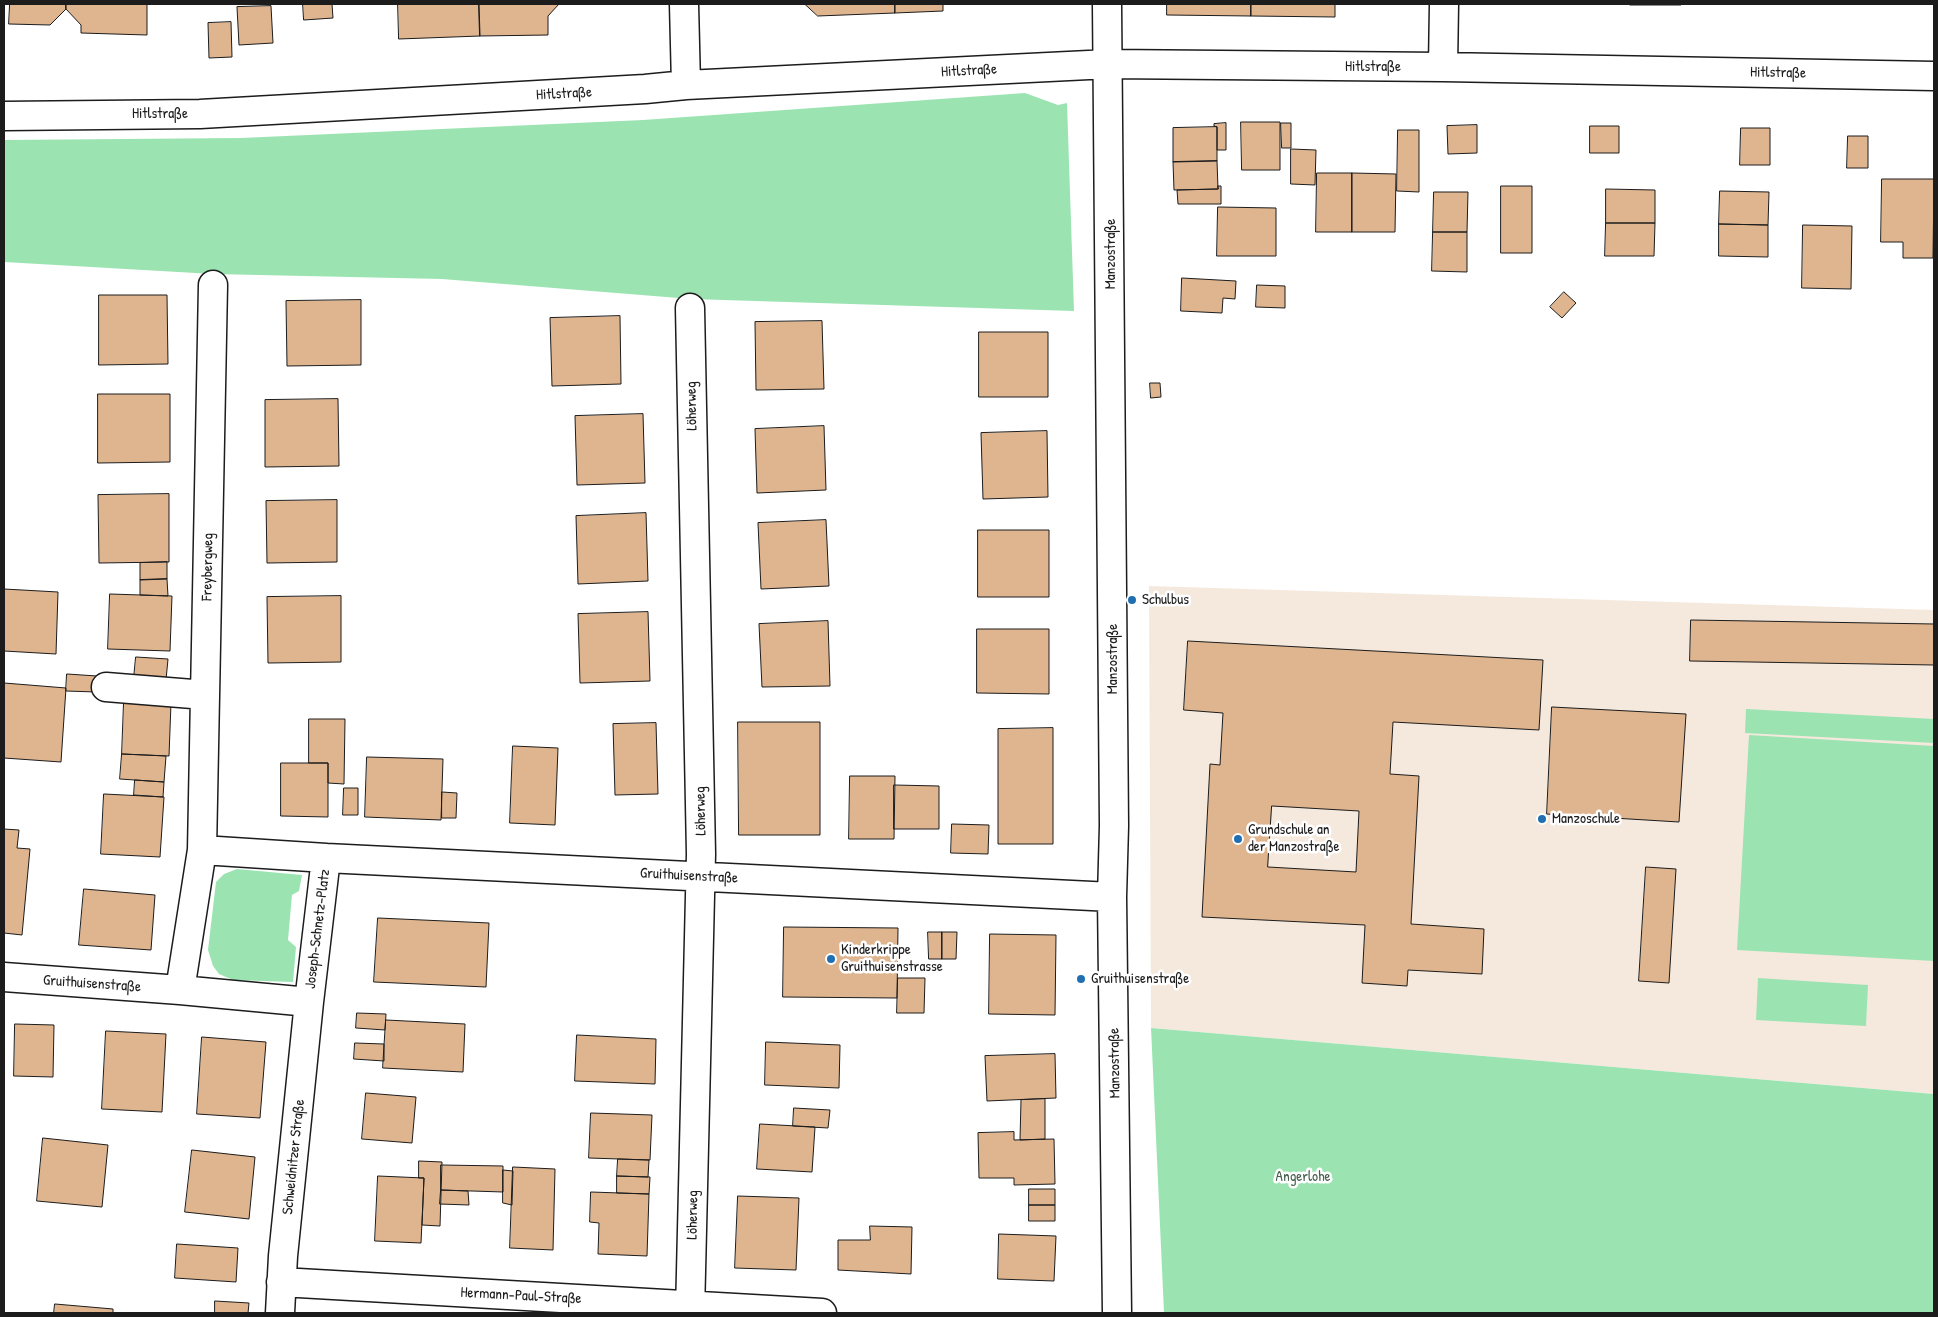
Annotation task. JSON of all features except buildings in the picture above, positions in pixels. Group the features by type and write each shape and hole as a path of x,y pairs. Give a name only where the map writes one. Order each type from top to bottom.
{"street":[{"path":"684,4 686,86"},
{"name":"Manzostraße","path":"1108,4 1114,816 1112,897 1117,1313"},
{"path":"1443,67 1444,4"},
{"name":"Hitlstraße","path":"4,116 200,114 1109,64 1443,67 1934,76"},
{"name":"Freybergweg","path":"202,850 213,285"},
{"name":"Löherweg","path":"690,308 701,876 690,1310"},
{"path":"106,687 205,695"},
{"path":"180,990 202,850"},
{"name":"Joseph-Schnetz-Platz","path":"180,990 309,1002 326,858 202,850"},
{"name":"Gruithuisenstraße","path":"326,858 1112,897"},
{"name":"Gruithuisenstraße","path":"4,977 180,990"},
{"name":"Schweidnitzer Straße","path":"280,1313 281,1282 309,1002"},
{"name":"Hermann-Paul-Straße","path":"281,1282 690,1310 822,1313"}],"shaded area":[{"name":"Manzoschule","path":"1149,586 1934,610 1934,1094 1151,1028"}],"green space":[{"path":"1025,93 1058,105 1067,103 1074,311 691,299 442,279 213,274 4,262 4,140 241,138 643,120"},
{"path":"1746,709 1934,719 1934,743 1745,733"},
{"path":"1749,735 1934,746 1934,961 1737,950"},
{"path":"237,869 302,875 299,891 292,895 288,940 296,947 293,982 233,980 219,974 213,966 208,950 216,882 224,874"},
{"path":"1758,978 1868,985 1866,1026 1756,1020"},
{"name":"Angerlohe","path":"1151,1028 1934,1094 1934,1313 1164,1313"}],"place":[{"name":"Schulbus","path":"1132,600"},
{"name":"Manzoschule","path":"1542,819"},
{"name":"Grundschule an der Manzostraße","path":"1238,839"},
{"name":"Kinderkrippe Gruithuisenstrasse","path":"831,959"},
{"name":"Gruithuisenstraße","path":"1081,979"}]}
